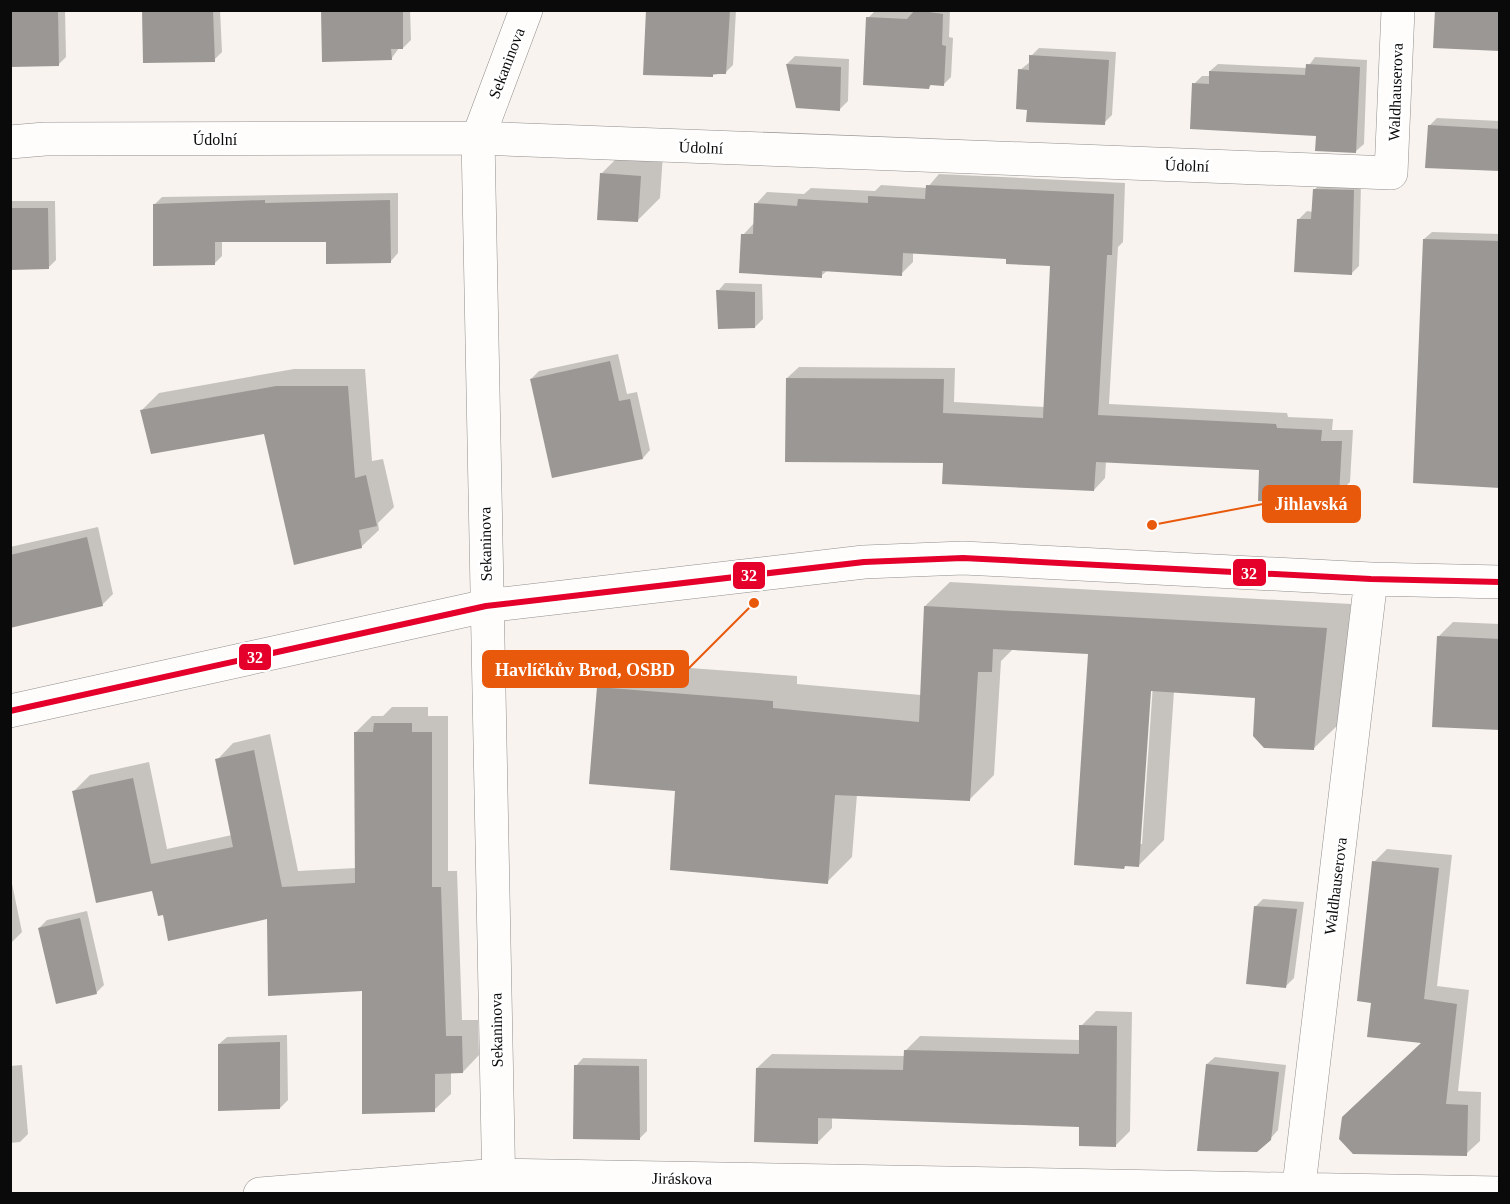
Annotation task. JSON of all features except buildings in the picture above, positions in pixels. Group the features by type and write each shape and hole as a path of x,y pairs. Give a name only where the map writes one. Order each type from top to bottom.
{"street":[{"name":"Sekaninova","path":"499,1184 478,138 526,10"},
{"name":"Waldhauserova","path":"1391,173 1398,10"},
{"name":"Údolní","path":"10,142 45,139 478,138 1391,173"},
{"path":"10,711 486,606 908,559 963,558 1371,579 1500,582"},
{"name":"Waldhauserova","path":"1298,1191 1371,579"},
{"name":"Jiráskova","path":"260,1194 499,1184 1500,1193"}],"transit line":[{"name":"32","path":"10,711 486,606 864,562 963,558 1371,579 1500,582"}],"place":[{"name":"Jihlavská","path":"1152,525"},
{"name":"Havlíčkův Brod, OSBD","path":"754,603"}]}
